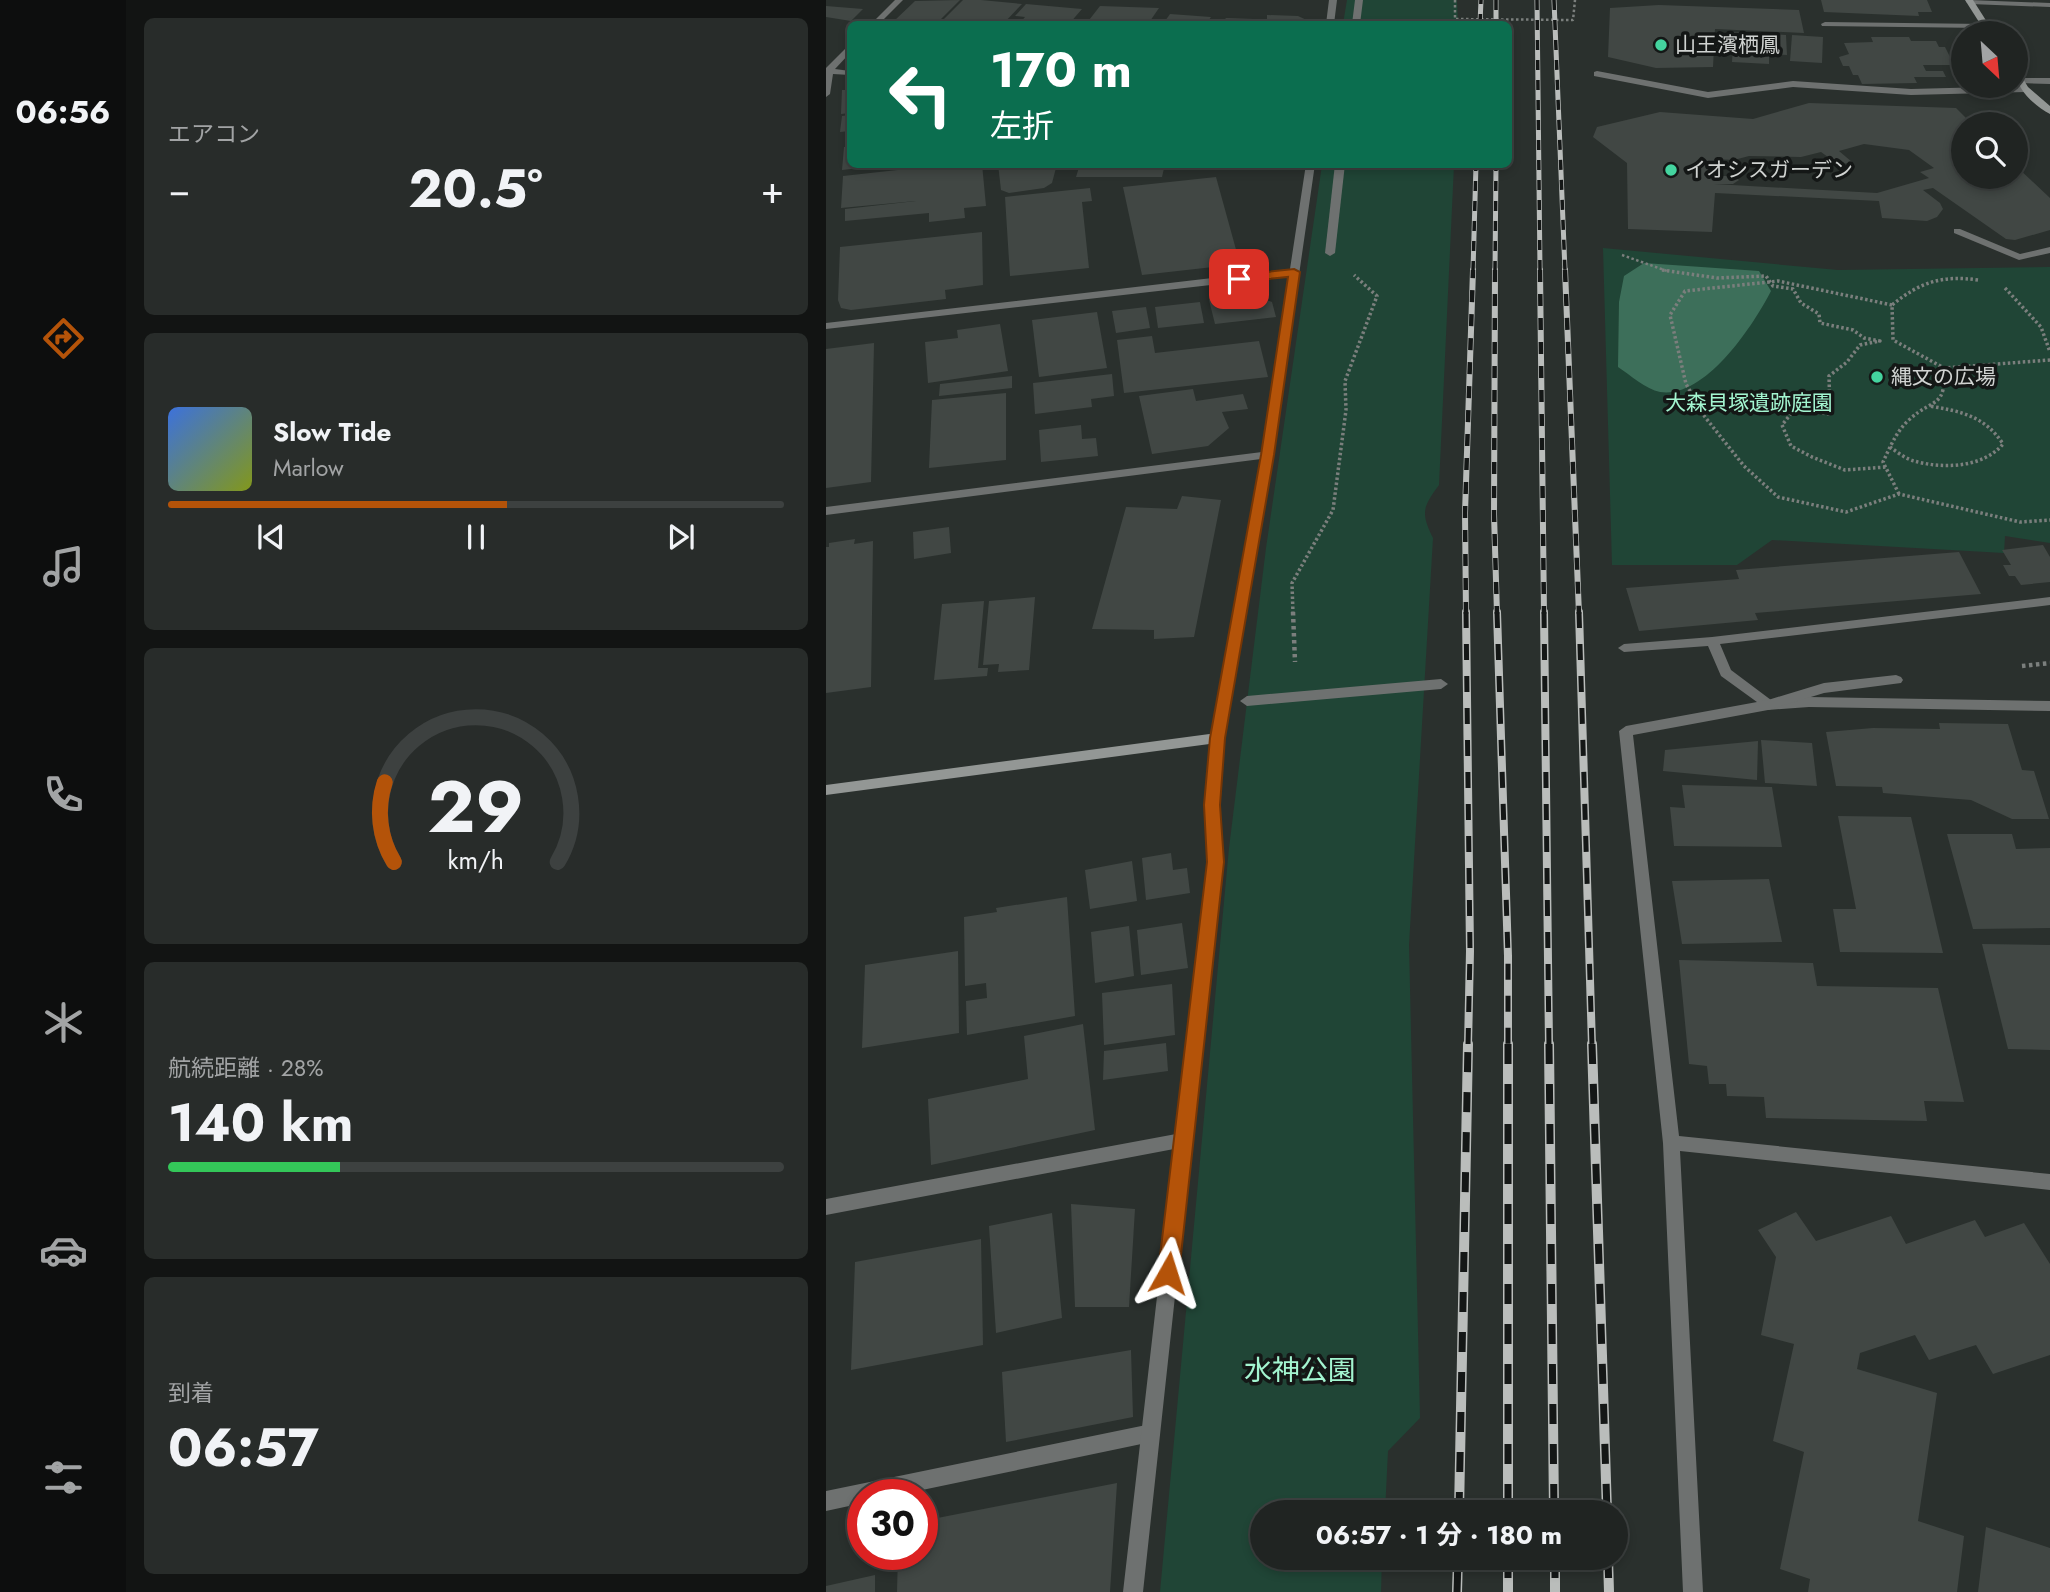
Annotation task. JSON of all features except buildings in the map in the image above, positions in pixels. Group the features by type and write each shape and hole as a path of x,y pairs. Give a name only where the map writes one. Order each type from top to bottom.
{"street":[{"path":"878,21 899,0"},
{"path":"1330,21 1333,0"},
{"path":"1356,21 1359,0"},
{"path":"1969,1 2050,5"},
{"path":"1969,1 1982,21"},
{"path":"1825,24 1951,28"},
{"path":"826,94 828,71 847,52"},
{"path":"828,71 847,73"},
{"path":"1597,74 1707,95 1793,84 1911,92 1951,88"},
{"path":"2028,81 2050,80"},
{"path":"2028,89 2050,111"},
{"path":"1133,1592 1215,862 1212,805 1217,738 1267,455 1310,168"},
{"path":"1330,253 1340,168"},
{"path":"1957,231 2019,257 2050,250"},
{"path":"826,326 1294,272"},
{"path":"826,511 1267,455"},
{"path":"1624,648 1712,641 2050,601"},
{"path":"1712,641 1726,673 1768,705"},
{"path":"1768,705 1824,688 1896,680"},
{"path":"1247,701 1441,684"},
{"path":"1693,1592 1671,1143 1626,731 1768,705 1809,702 2050,706"},
{"path":"826,790 1217,738"},
{"path":"826,1207 1183,1140"},
{"path":"1671,1143 2050,1182"},
{"path":"826,1501 1151,1433"}],"path":[{"path":"1455,0 1455,19 1573,20 1575,0"},
{"path":"1296,668 1292,583 1333,510 1346,410 1345,381 1377,296 1330,253"},
{"path":"1622,255 1671,273 1717,278 1766,276 1768,283 1778,289 1793,289 1801,303 1819,314 1820,323 1853,330 1864,338 1880,341 1860,345 1847,362 1829,376 1826,391 1830,403 1829,414 1794,410 1782,425 1791,446 1846,470 1886,467"},
{"path":"1892,304 1916,284 1955,276 1989,282"},
{"path":"1892,304 1779,282 1685,291 1670,316 1686,384 1705,417 1744,466 1779,497 1846,512 1899,494 2020,522 2050,520"},
{"path":"2001,284 2041,327 2050,352"},
{"path":"1892,304 1893,340 1944,368 2050,360"},
{"path":"1899,494 1883,462 1899,429 1916,411 1937,402 1945,387 1944,368"},
{"path":"1890,447 1913,461 1958,466 1993,456 2003,444 1993,426 1965,411 1929,406"}],"green space":[{"path":"1347,0 1457,0 1458,21 1344,21"},
{"name":"水神公園","path":"1322,168 1454,168 1439,485 1429,499 1425,511 1426,522 1433,538 1409,945 1420,1418 1388,1451 1386,1500 1250,1500 1250,1570 1382,1570 1381,1592 1160,1592 1229,848 1266,548"},
{"name":"大森貝塚遺跡庭園","path":"1603,248 1838,270 2050,267 2050,543 2005,536 2004,553 1772,540 1737,565 1612,565"},
{"path":"1644,263 1759,271 1771,291 1752,323 1726,357 1694,384 1677,391 1655,390 1618,367 1619,302 1624,276"}],"railway":[{"path":"1480,21 1481,0"},
{"path":"1496,0 1496,21"},
{"path":"1537,0 1540,271"},
{"path":"1554,0 1565,271"},
{"path":"1473,271 1476,168"},
{"path":"1495,271 1496,168"},
{"path":"1466,614 1465,513 1473,270"},
{"path":"1495,270 1494,514 1497,614"},
{"path":"1540,270 1544,614"},
{"path":"1565,270 1579,614"},
{"path":"1466,612 1470,951 1468,1046"},
{"path":"1497,612 1508,956 1508,1500"},
{"path":"1544,612 1549,1046"},
{"path":"1579,612 1592,1046"},
{"path":"1459,1500 1468,1044"},
{"path":"1549,1044 1554,1500"},
{"path":"1592,1044 1607,1500"},
{"path":"1457,1592 1458,1570"},
{"path":"1508,1570 1508,1592"},
{"path":"1555,1570 1555,1592"},
{"path":"1608,1570 1609,1592"}],"place":[{"name":"山王濱栖鳳","path":"1661,45"},
{"name":"イオシスガーデン","path":"1671,170"},
{"name":"縄文の広場","path":"1877,377"}],"route":[{"path":"1168,1273 1215,862 1212,805 1217,738 1267,455 1294,272 1239,279"}]}
